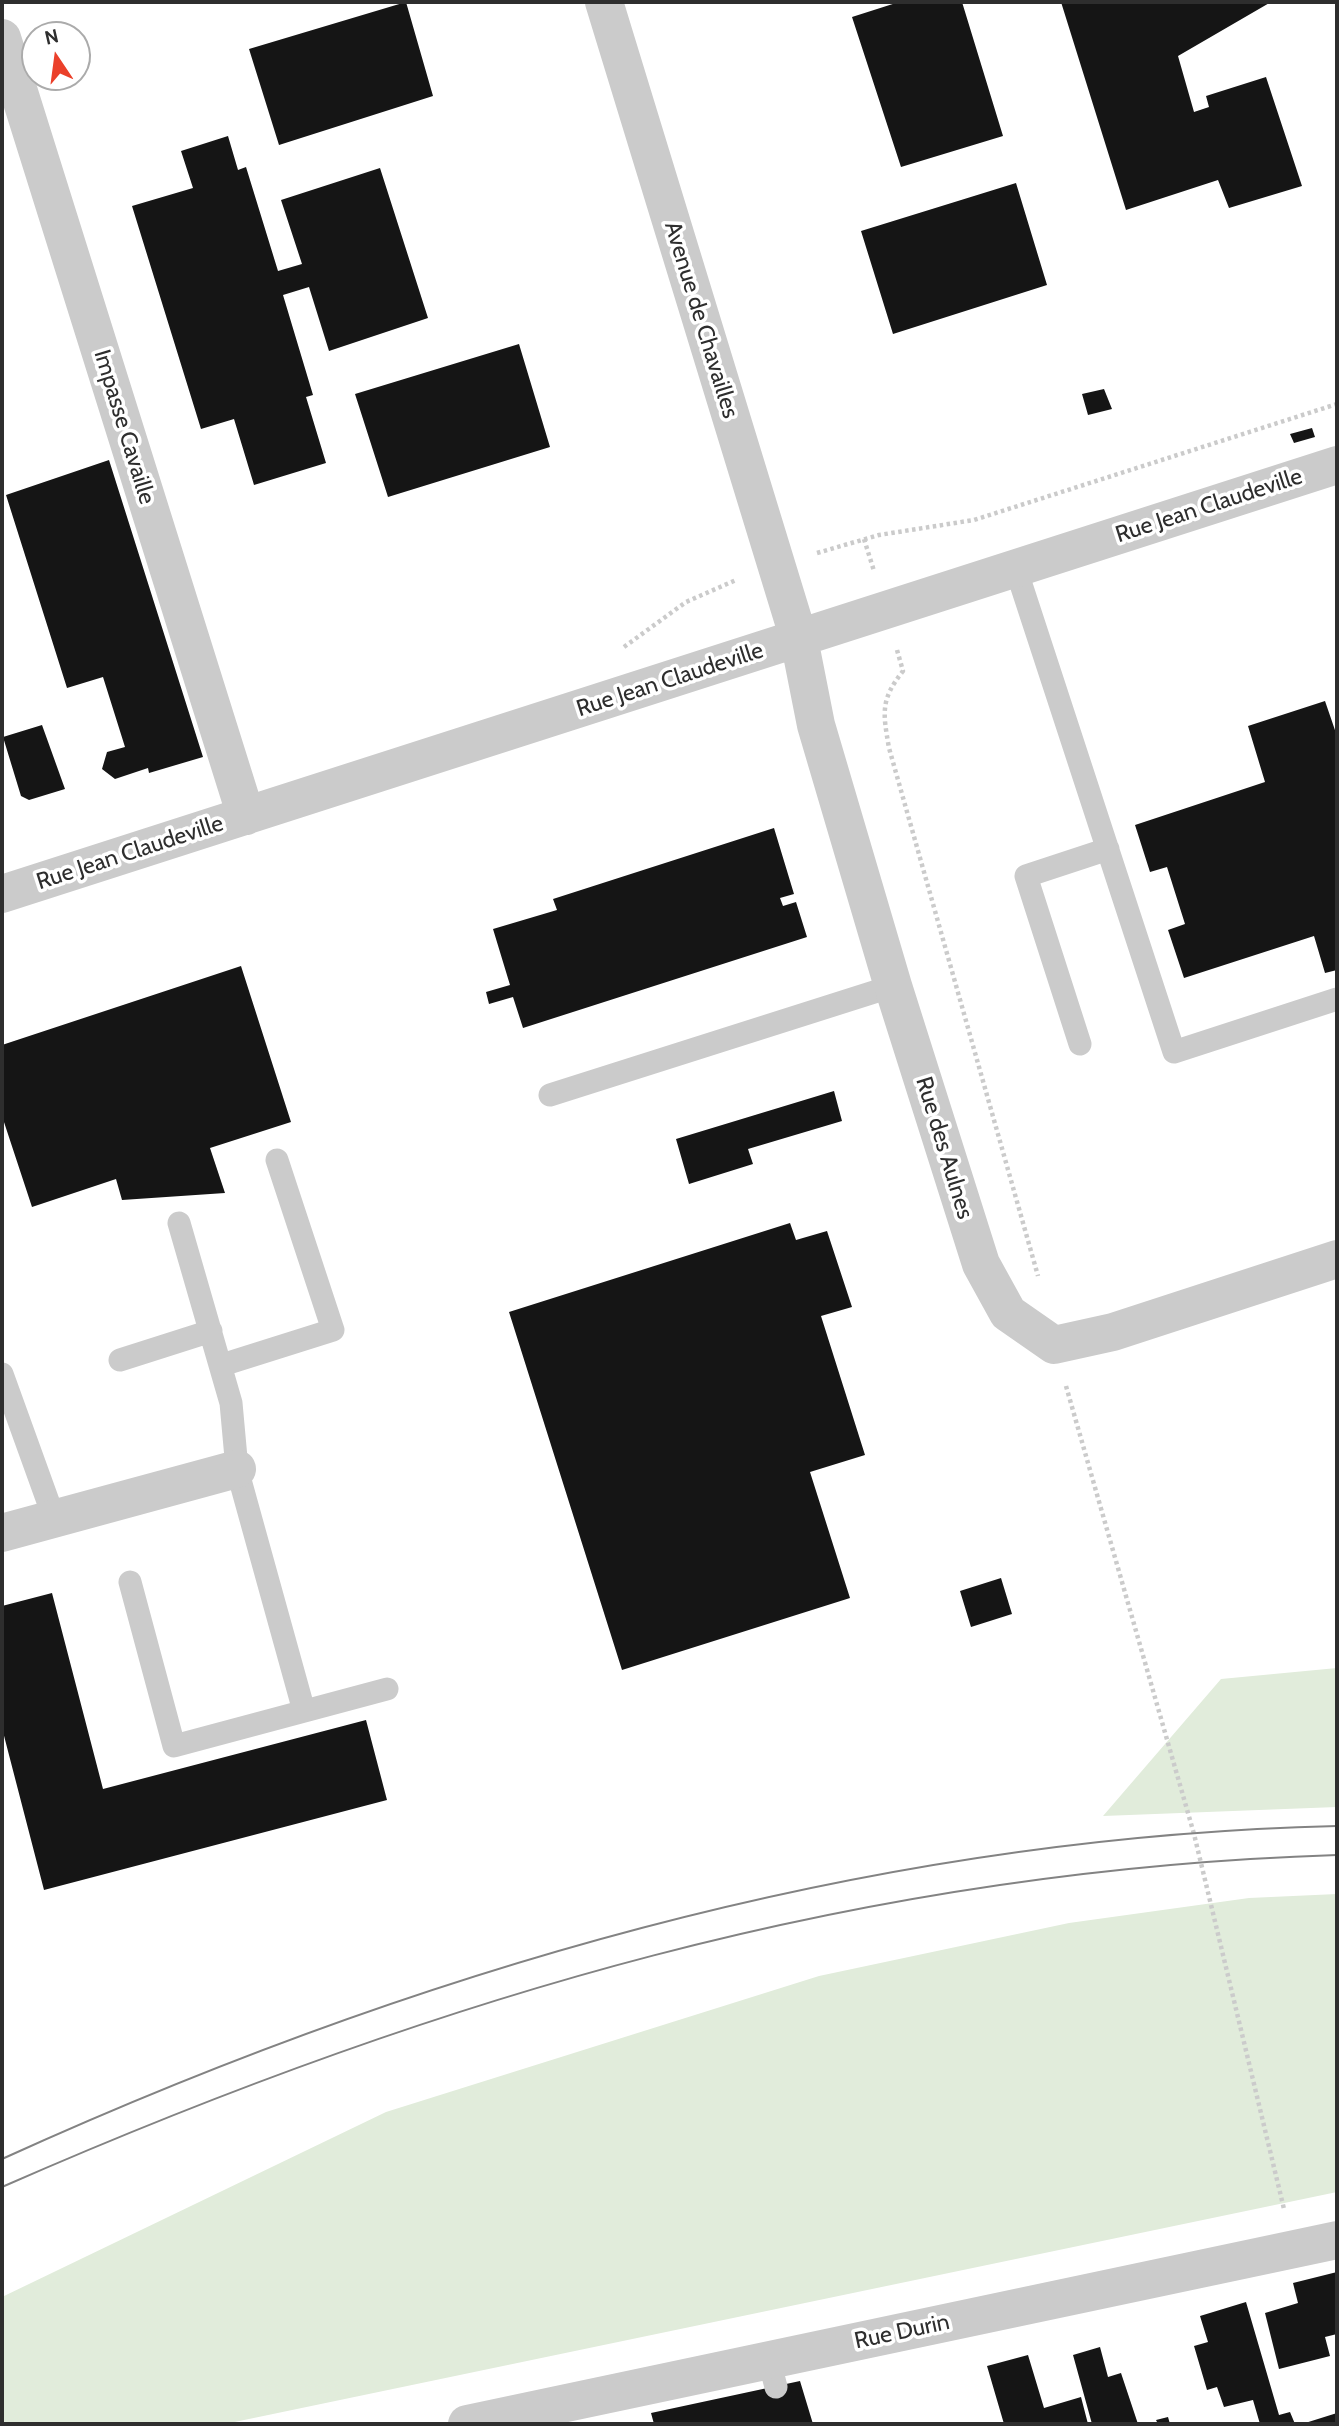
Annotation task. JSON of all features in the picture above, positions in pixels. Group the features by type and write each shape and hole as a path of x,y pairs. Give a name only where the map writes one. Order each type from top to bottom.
{"street":[{"name":"Avenue de Chavailles","path":"604,2 799,639"},
{"name":"Impasse Cavaille","path":"2,38 246,816"},
{"name":"Rue Jean Claudeville","path":"2,894 1337,465"},
{"name":"Rue des Aulnes","path":"799,639 816,725 893,986 981,1264 1008,1313 1054,1345"},
{"path":"1054,1345 1113,1332 1337,1259"},
{"path":"2,1533 237,1469"},
{"name":"Rue Durin","path":"467,2424 773,2373 1337,2240"}],"lane":[{"path":"1016,569 1174,1052 1337,999"},
{"path":"1080,1044 1026,876 1108,849"},
{"path":"550,1095 893,986"},
{"path":"222,1365 333,1330 277,1160"},
{"path":"179,1223 222,1365 231,1403 237,1469 304,1711"},
{"path":"120,1360 211,1331"},
{"path":"2,1374 54,1518"},
{"path":"130,1582 174,1746 387,1689"}],"path":[{"path":"616,653 686,601 777,566 864,539 974,520 1337,404"},
{"path":"864,539 903,671 892,684 882,707 889,748 1038,1278"},
{"path":"1054,1345 1197,1844 1293,2249"}],"green space":[{"path":"1337,1668 1337,1807 1103,1816 1221,1679"},
{"path":"1337,1894 1337,2192 225,2424 2,2424 2,2297 386,2112 819,1976 1069,1923 1249,1898"}],"building":[{"path":"406,2 433,96 279,145 249,49"},
{"path":"899,2 962,2 1003,136 901,167 852,17"},
{"path":"1061,2 1271,2 1178,56 1194,112 1209,107 1206,96 1266,77 1302,186 1229,208 1218,180 1126,210"},
{"path":"228,136 238,170 246,167 278,271 302,264 281,200 380,168 428,318 329,351 309,287 283,295 313,395 306,397 326,463 254,485 234,419 201,429 132,206 193,188 181,151"},
{"path":"1016,183 1047,285 893,334 861,231"},
{"path":"519,344 550,447 388,497 355,394"},
{"path":"1104,389 1112,409 1088,415 1082,394"},
{"path":"1312,428 1315,437 1294,443 1290,434"},
{"path":"109,460 203,757 149,773 148,768 115,779 102,769 107,752 125,747 103,677 67,688 6,495"},
{"path":"1325,701 1337,736 1337,970 1325,973 1314,936 1184,978 1168,930 1185,924 1167,867 1150,872 1135,825 1265,782 1248,726"},
{"path":"42,725 65,789 29,800 21,796 3,737"},
{"path":"774,828 794,894 780,898 783,906 796,902 807,937 523,1028 513,997 489,1004 486,992 510,985 493,929 557,910 553,899"},
{"path":"241,966 291,1122 210,1148 225,1193 122,1200 116,1179 32,1207 2,1116 2,1045"},
{"path":"834,1091 842,1121 748,1149 753,1164 689,1184 676,1139"},
{"path":"790,1223 796,1240 827,1231 852,1307 821,1316 865,1455 810,1472 850,1598 622,1670 509,1312"},
{"path":"1001,1578 1012,1614 971,1627 960,1591"},
{"path":"52,1593 103,1789 366,1720 387,1800 44,1890 2,1728 2,1606"},
{"path":"1337,2272 1337,2334 1325,2337 1330,2356 1279,2369 1265,2313 1298,2303 1293,2283"},
{"path":"1246,2302 1279,2415 1290,2412 1295,2424 1260,2424 1253,2400 1224,2407 1217,2387 1207,2390 1194,2346 1208,2342 1200,2316"},
{"path":"1100,2347 1108,2377 1121,2373 1138,2424 1092,2424 1073,2355"},
{"path":"1028,2355 1044,2408 1081,2397 1088,2424 1004,2424 987,2366"},
{"path":"800,2381 813,2424 654,2424 651,2413"},
{"path":"1337,2413 1337,2424 1302,2424"},
{"path":"1168,2417 1170,2424 1158,2424 1156,2420"}],"tram line":[{"path":"2,2159 161,2090 323,2028 487,1973 653,1925 821,1886 992,1856 1164,1836 1337,1826"},
{"path":"2,2187 164,2119 326,2057 489,2002 654,1955 820,1917 989,1886 1161,1866 1337,1855"}]}
